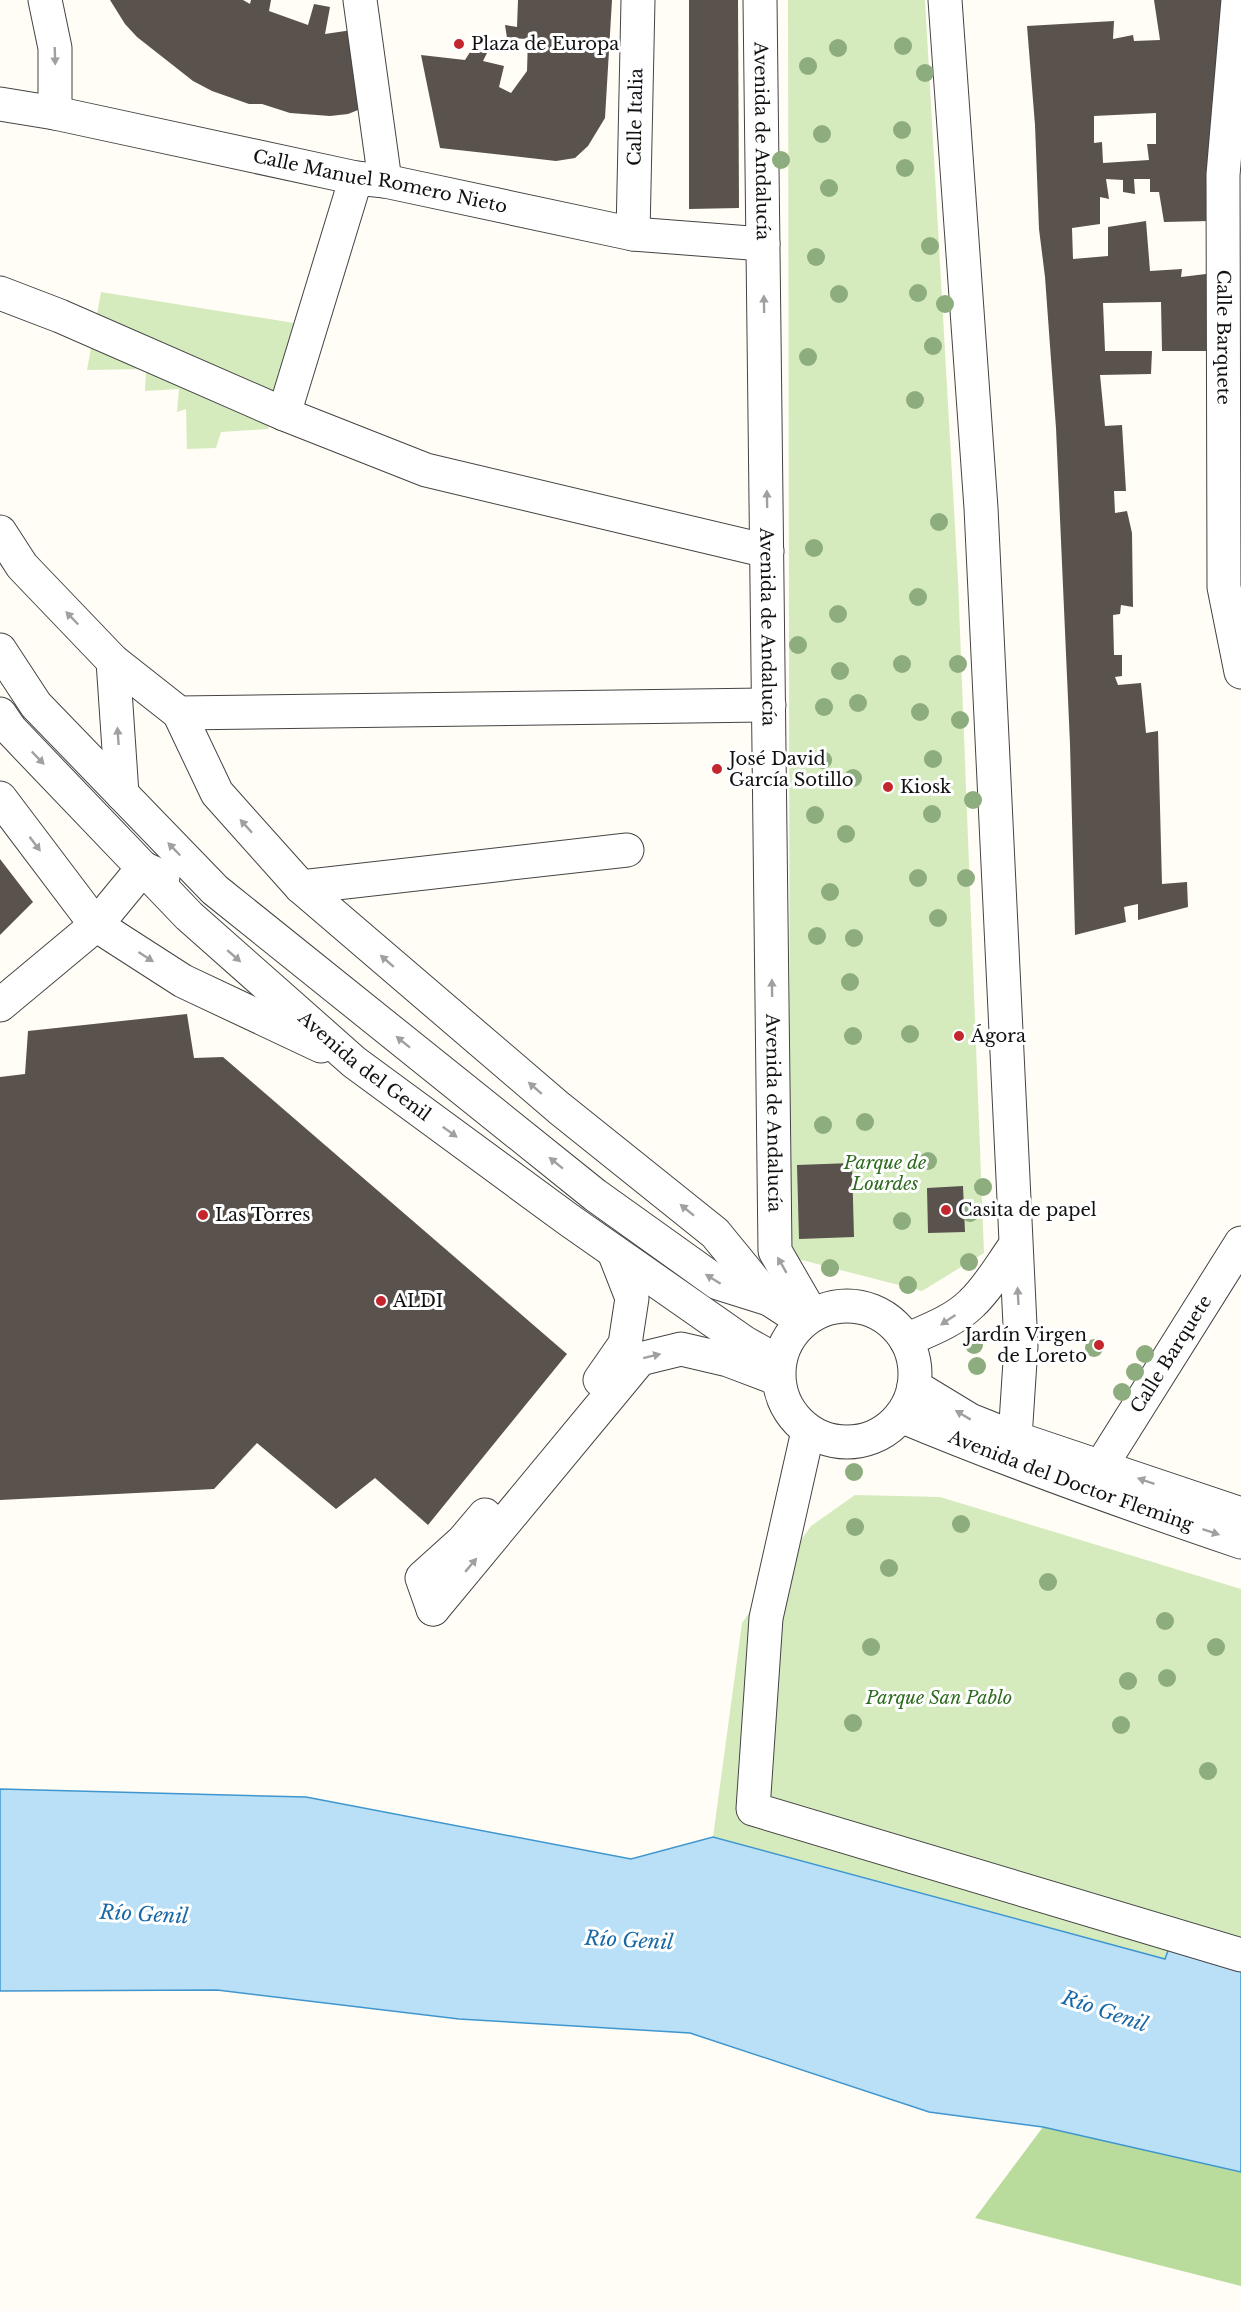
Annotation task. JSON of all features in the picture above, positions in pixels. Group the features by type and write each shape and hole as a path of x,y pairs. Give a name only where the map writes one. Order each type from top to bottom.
{"street":[{"path":"45,0 55,48 55,113"},
{"path":"284,414 371,180 360,0"},
{"name":"Calle Italia","path":"633,234 638,0"},
{"name":"Avenida de Andalucía","path":"760,0 775,1251 807,1318"},
{"path":"945,0 981,508 1021,1346 1015,1438"},
{"name":"Calle Barquete","path":"1239,0 1223,187 1224,587 1241,672"},
{"name":"Calle Manuel Romero Nieto","path":"0,104 55,113 633,234 764,244"},
{"path":"0,292 284,414 426,470 767,551"},
{"path":"0,532 22,566 113,661 179,713 217,793 302,887 559,1108 715,1233 769,1299"},
{"path":"0,650 36,705 214,890 595,1195 718,1283 769,1299 807,1318"},
{"path":"113,661 122,794"},
{"path":"179,713 769,705"},
{"name":"Avenida del Genil","path":"0,714 10,730 189,916 354,1062 614,1252 745,1343 779,1370"},
{"path":"0,798 96,925 183,981 354,1062"},
{"path":"302,887 627,850"},
{"path":"0,1005 96,925 143,868 188,889 224,921 280,943"},
{"name":"Calle Barquete","path":"1101,1466 1241,1243"},
{"path":"906,1340 941,1325 971,1304 1015,1246"},
{"path":"614,1252 632,1298 625,1344 592,1393 462,1541 422,1578 433,1610 640,1359 681,1349 779,1370"},
{"path":"853,1306 874,1311 893,1323 906,1340 913,1354 914,1386 901,1416 888,1428 873,1437 851,1443 829,1440 808,1431 793,1417 783,1399 779,1370 784,1346 807,1318 832,1307 853,1306"},
{"name":"Avenida del Doctor Fleming","path":"914,1386 970,1420 1015,1438 1241,1514"},
{"name":"Avenida del Doctor Fleming","path":"901,1416 990,1453 1107,1497 1241,1542"},
{"path":"808,1431 766,1618 753,1809 1241,1955"}],"green space":[{"name":"Parque de Lourdes","path":"788,0 925,0 958,580 984,1253 922,1291 790,1257"},
{"path":"101,292 294,323 268,429 221,432 216,448 187,449 186,409 177,412 179,389 145,391 146,369 87,370"},
{"name":"Parque San Pablo","path":"855,1495 940,1497 1241,1589 1241,1965 1170,1945 1165,1959 713,1837 742,1623 811,1526"},
{"path":"1043,2127 1241,2172 1241,2286 975,2218"}],"water":[{"name":"Río Genil","path":"0,1789 306,1797 631,1859 713,1837 1165,1959 1170,1945 1241,1965 1241,2172 1043,2127 929,2112 690,2033 459,2019 217,1990 0,1991"}],"building":[{"path":"110,0 243,0 250,4 251,0 271,0 269,11 308,25 314,4 330,7 325,34 352,30 363,108 348,114 330,116 290,113 262,104 249,104 212,91 193,81 137,37 125,24"},
{"path":"518,0 612,0 605,118 588,146 575,158 556,161 440,148 421,55 465,60 472,49 487,53 483,61 504,66 499,87 511,93 527,71 528,39 507,38 505,25 517,27"},
{"path":"689,0 738,0 739,208 689,209"},
{"path":"1154,0 1228,0 1209,221 1164,222 1159,192 1150,192 1150,179 1134,179 1135,194 1123,192 1123,180 1106,179 1109,199 1100,197 1100,224 1072,228 1073,259 1108,256 1108,227 1146,221 1150,271 1182,269 1181,277 1206,274 1206,351 1162,351 1161,302 1103,303 1105,351 1152,351 1151,374 1100,375 1105,426 1122,425 1126,491 1114,491 1115,513 1127,511 1132,533 1133,607 1121,605 1120,614 1113,615 1114,655 1122,655 1122,676 1115,677 1118,685 1141,683 1146,733 1158,731 1162,884 1187,882 1188,907 1138,920 1138,904 1124,907 1126,922 1075,935 1070,744 1056,428 1045,277 1039,229 1035,125 1027,26 1114,21 1113,39 1133,35 1134,41 1160,40","holes":["1156,113 1156,144 1147,144 1149,160 1103,163 1102,142 1094,143 1094,116"]},
{"path":"0,859 33,902 0,935"},
{"name":"Las Torres","path":"187,1014 194,1058 223,1057 567,1354 428,1525 375,1478 336,1509 257,1443 214,1489 0,1500 0,1077 25,1074 28,1031"},
{"path":"852,1163 854,1237 799,1239 797,1165"},
{"name":"Casita de papel","path":"963,1186 965,1232 928,1233 927,1188"}],"place":[{"name":"Plaza de Europa","path":"459,44"},
{"name":"José David García Sotillo","path":"717,769"},
{"name":"Kiosk","path":"888,787"},
{"name":"Ágora","path":"959,1036"},
{"name":"Casita de papel","path":"946,1210"},
{"name":"Las Torres","path":"203,1215"},
{"name":"ALDI","path":"381,1301"},
{"name":"Jardín Virgen de Loreto","path":"1099,1345"}]}
